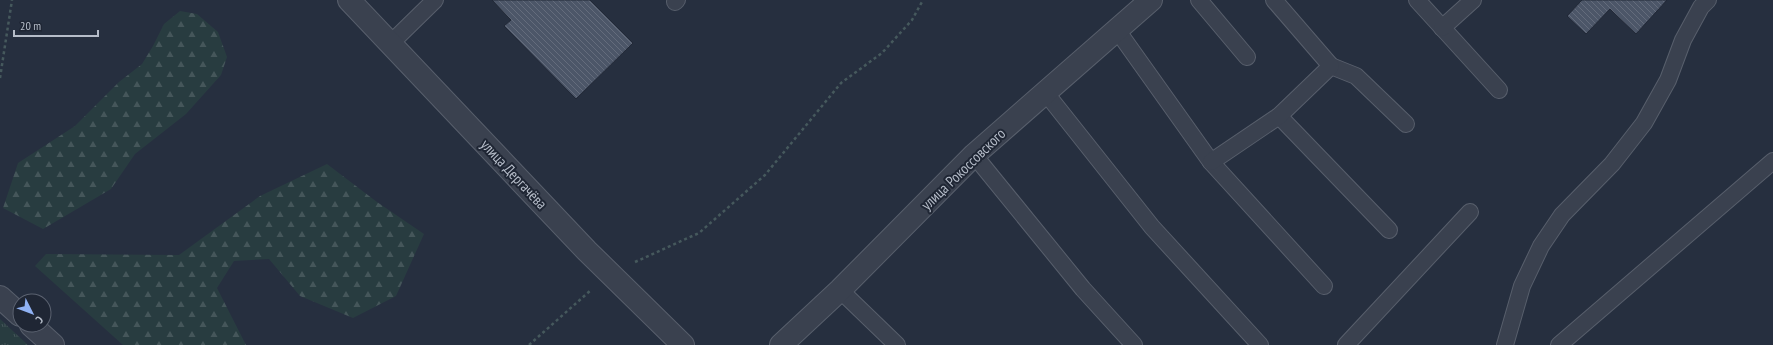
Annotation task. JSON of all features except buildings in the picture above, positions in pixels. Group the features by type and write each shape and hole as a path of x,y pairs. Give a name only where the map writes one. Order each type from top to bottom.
{"street":[{"name":"улица Дергачёва","path":"349,0 610,273 683,345"},
{"name":"улица Рокоссовского","path":"781,345 840,290 974,155 1117,30 1142,3"},
{"path":"0,297 12,308"},
{"path":"40,333 53,345"}],"lane":[{"path":"390,44 435,0"},
{"path":"1199,0 1246,57"},
{"path":"1274,0 1331,66 1356,76 1406,124"},
{"path":"1417,0 1499,90"},
{"path":"1442,28 1473,0"},
{"path":"1505,345 1522,286 1541,246 1562,215 1612,164 1644,123 1668,80 1683,40 1702,7 1708,0"},
{"path":"1117,30 1211,162 1324,286"},
{"path":"1211,162 1279,116 1331,66"},
{"path":"1045,92 1152,226 1260,345"},
{"path":"1279,116 1389,230"},
{"path":"974,155 1083,289 1134,345"},
{"path":"1559,345 1773,161"},
{"path":"1346,345 1470,212"},
{"path":"840,290 897,345"}],"path":[{"path":"0,78 12,0"},
{"path":"529,345 610,273 699,233 765,175 841,83 882,53 912,20 923,0"}],"green space":[{"path":"180,11 197,14 218,32 227,57 221,75 186,114 135,154 111,189 43,229 3,208 18,163 75,126 119,82 142,64 164,24"},
{"path":"327,164 377,202 424,234 396,296 353,318 300,296 269,259 234,261 217,288 246,345 123,345 35,266 46,254 179,255 260,196"},
{"path":"0,319 12,330 12,333 15,333 28,345 0,345"}]}
